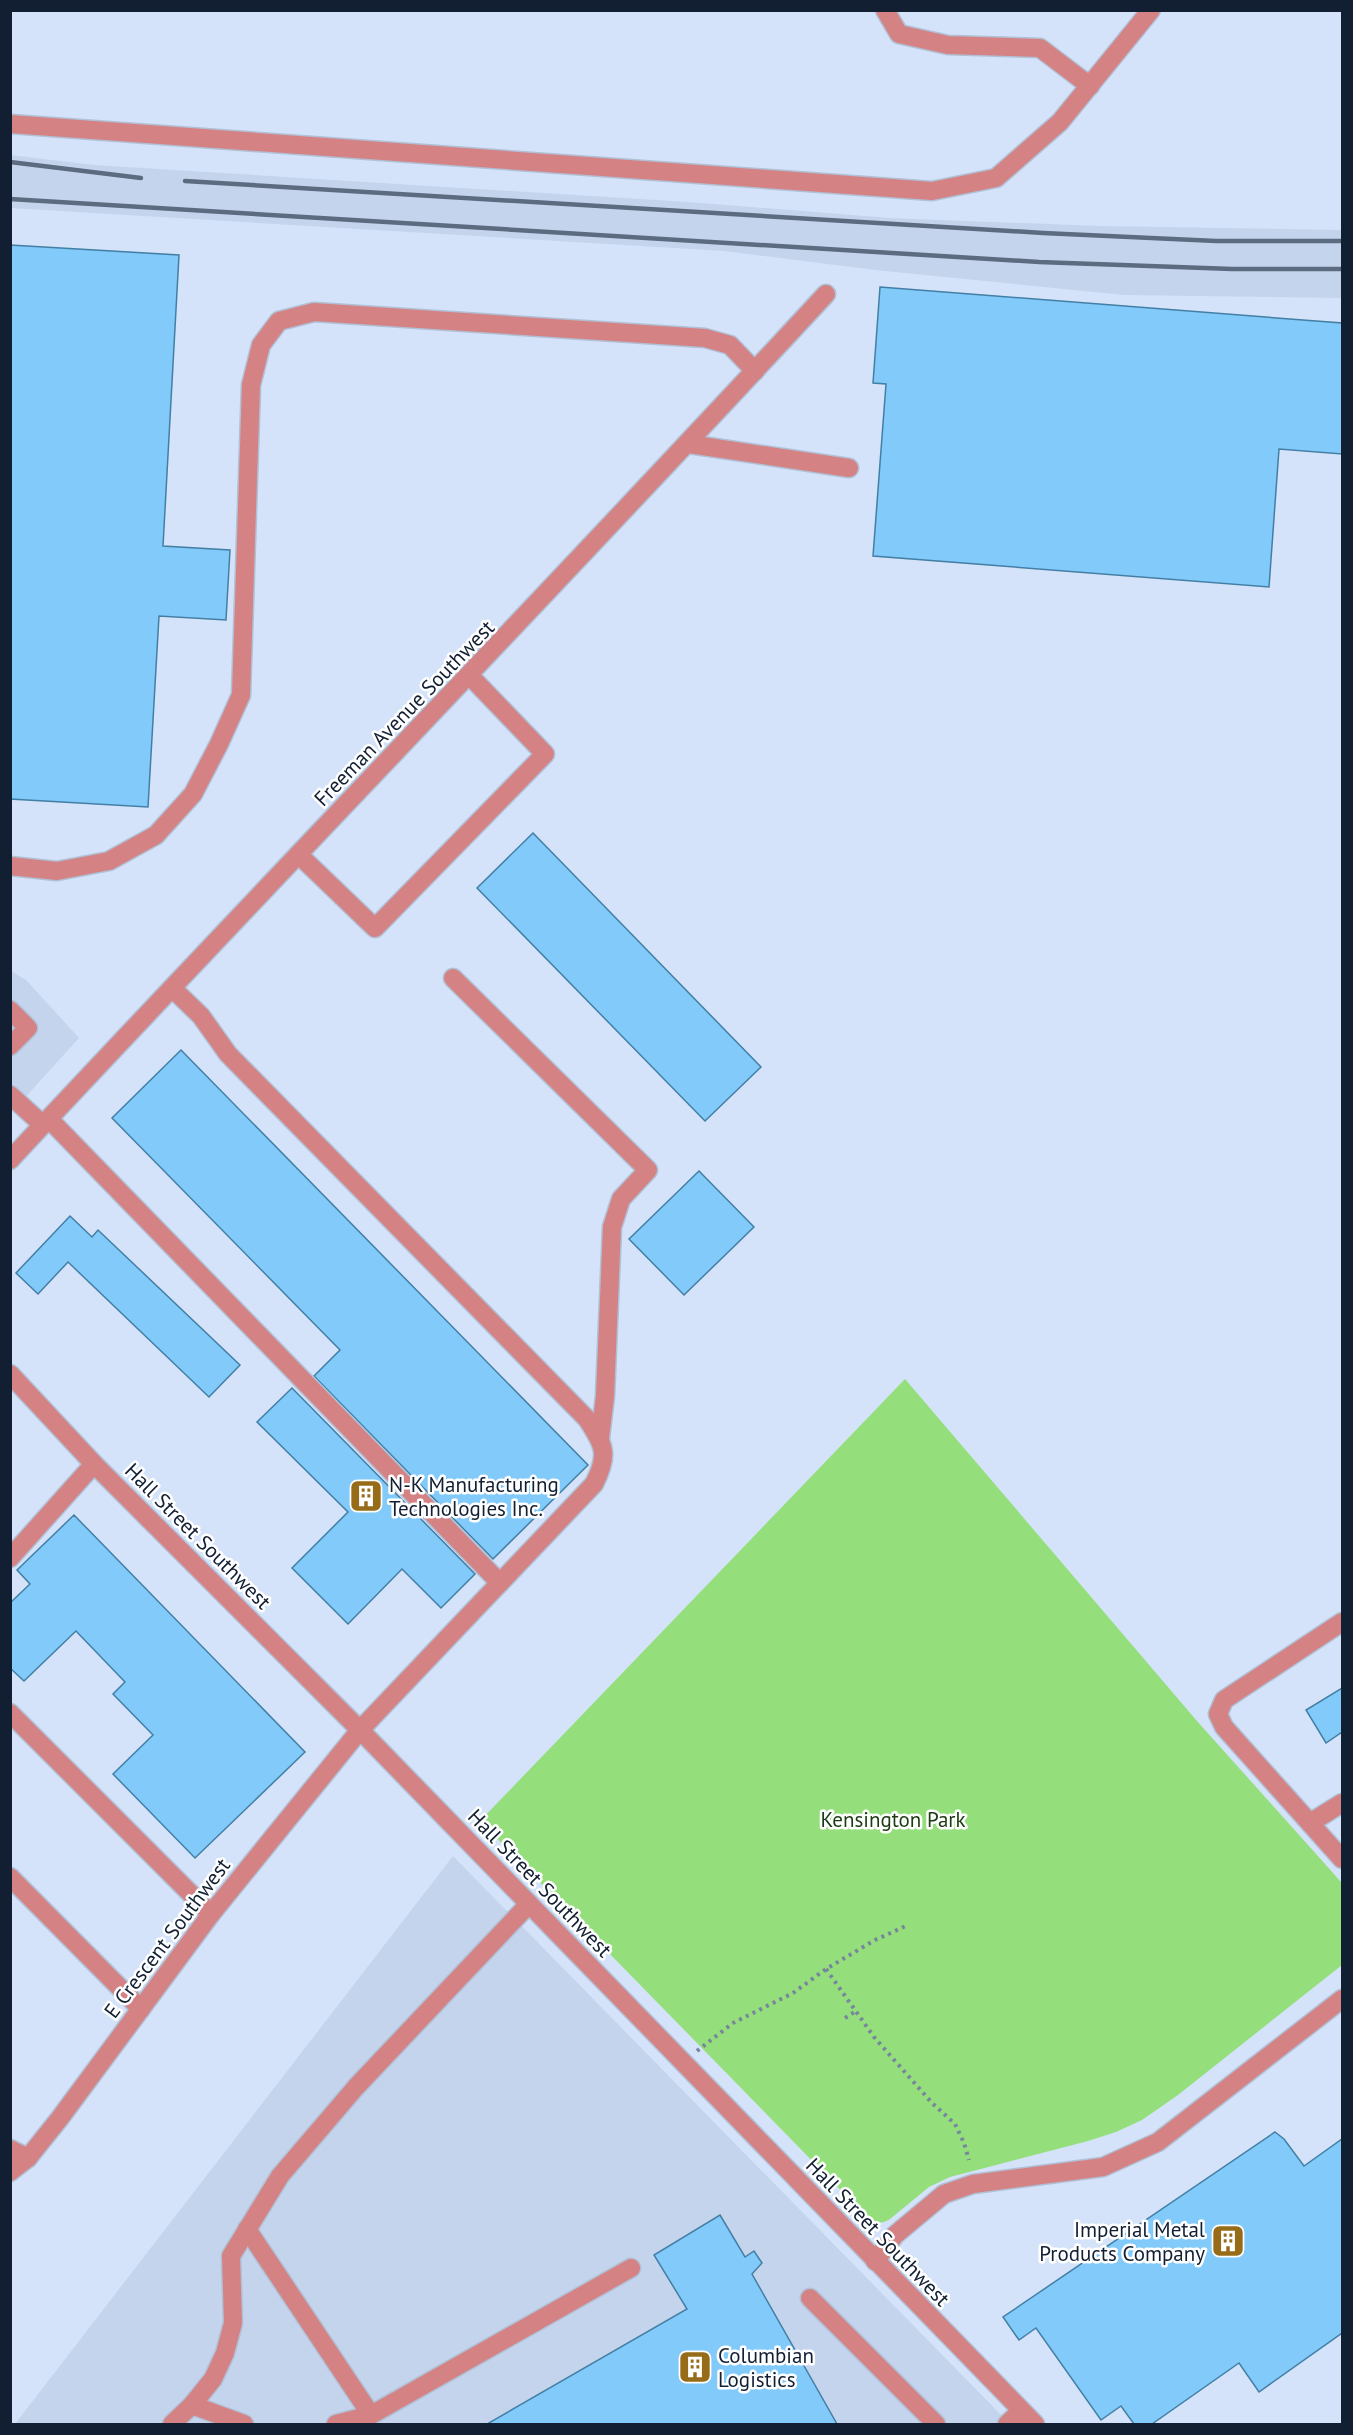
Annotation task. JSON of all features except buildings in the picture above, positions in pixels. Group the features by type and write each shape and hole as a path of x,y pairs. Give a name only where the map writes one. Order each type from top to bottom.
{"street":[{"path":"885,10 899,34 948,45 1040,48 1089,86"},
{"path":"10,124 932,191 996,178 1060,123 1150,11"},
{"name":"Freeman Avenue Southwest","path":"10,1160 689,444 826,294"},
{"path":"10,866 57,871 109,861 156,835 193,794 219,744 242,695 251,385 261,345 279,321 314,312 705,338 730,345 755,372"},
{"path":"689,444 849,468"},
{"path":"300,855 375,928 545,754 470,676"},
{"name":"E Crescent Southwest","path":"10,2172 28,2158 211,1914 360,1730 594,1484 603,1466 604,1452 600,1438 605,1396 612,1227 621,1199 648,1170 453,978"},
{"path":"172,987 201,1016 228,1054 587,1419 600,1438"},
{"path":"10,1010 28,1028 10,1046"},
{"path":"10,1095 46,1122 282,1358 316,1396 500,1583"},
{"name":"Hall Street Southwest","path":"10,1374 94,1464 360,1730 1035,2424"},
{"path":"10,1558 94,1464"},
{"path":"1342,1622 1224,1700 1218,1714 1224,1727 1342,1859"},
{"path":"10,1713 211,1914"},
{"path":"1310,1823 1342,1803"},
{"path":"10,1878 141,2009"},
{"path":"172,2424 192,2405 213,2379 225,2353 233,2323 231,2256 280,2176 356,2087 529,1904"},
{"path":"875,2261 895,2235 944,2194 973,2184 1103,2167 1158,2142 1342,1999"},
{"path":"10,2149 28,2158"},
{"path":"247,2229 371,2415"},
{"path":"336,2424 371,2415 631,2268"},
{"path":"810,2298 936,2424"},
{"path":"192,2405 244,2424"},
{"path":"1007,2424 1021,2411"}],"path":[{"path":"690,2057 734,2023 793,1993 826,1969 875,1940 908,1925"},
{"path":"826,1969 874,2037 932,2103 954,2124 964,2143 969,2160"},
{"path":"845,2018 856,2011"}],"shaded area":[{"path":"10,155 94,165 688,202 890,218 1100,226 1342,230 1342,298 1124,295 875,270 724,251 11,208"},
{"path":"11,971 26,980 79,1038 11,1113"},
{"path":"453,1856 1010,2424 15,2424"}],"green space":[{"name":"Kensington Park","path":"905,1379 1197,1721 1342,1883 1342,1965 1178,2095 1142,2120 1088,2141 950,2177 929,2187 890,2219 880,2223 867,2217 480,1821"}],"railway":[{"path":"10,162 141,178"},
{"path":"185,181 1043,233 1216,241 1342,241"},
{"path":"10,199 1039,262 1232,269 1342,269"}],"place":[{"name":"N-K Manufacturing Technologies Inc.","path":"366,1496"},
{"name":"Imperial Metal Products Company","path":"1228,2241"},
{"name":"Columbian Logistics","path":"695,2367"}]}
